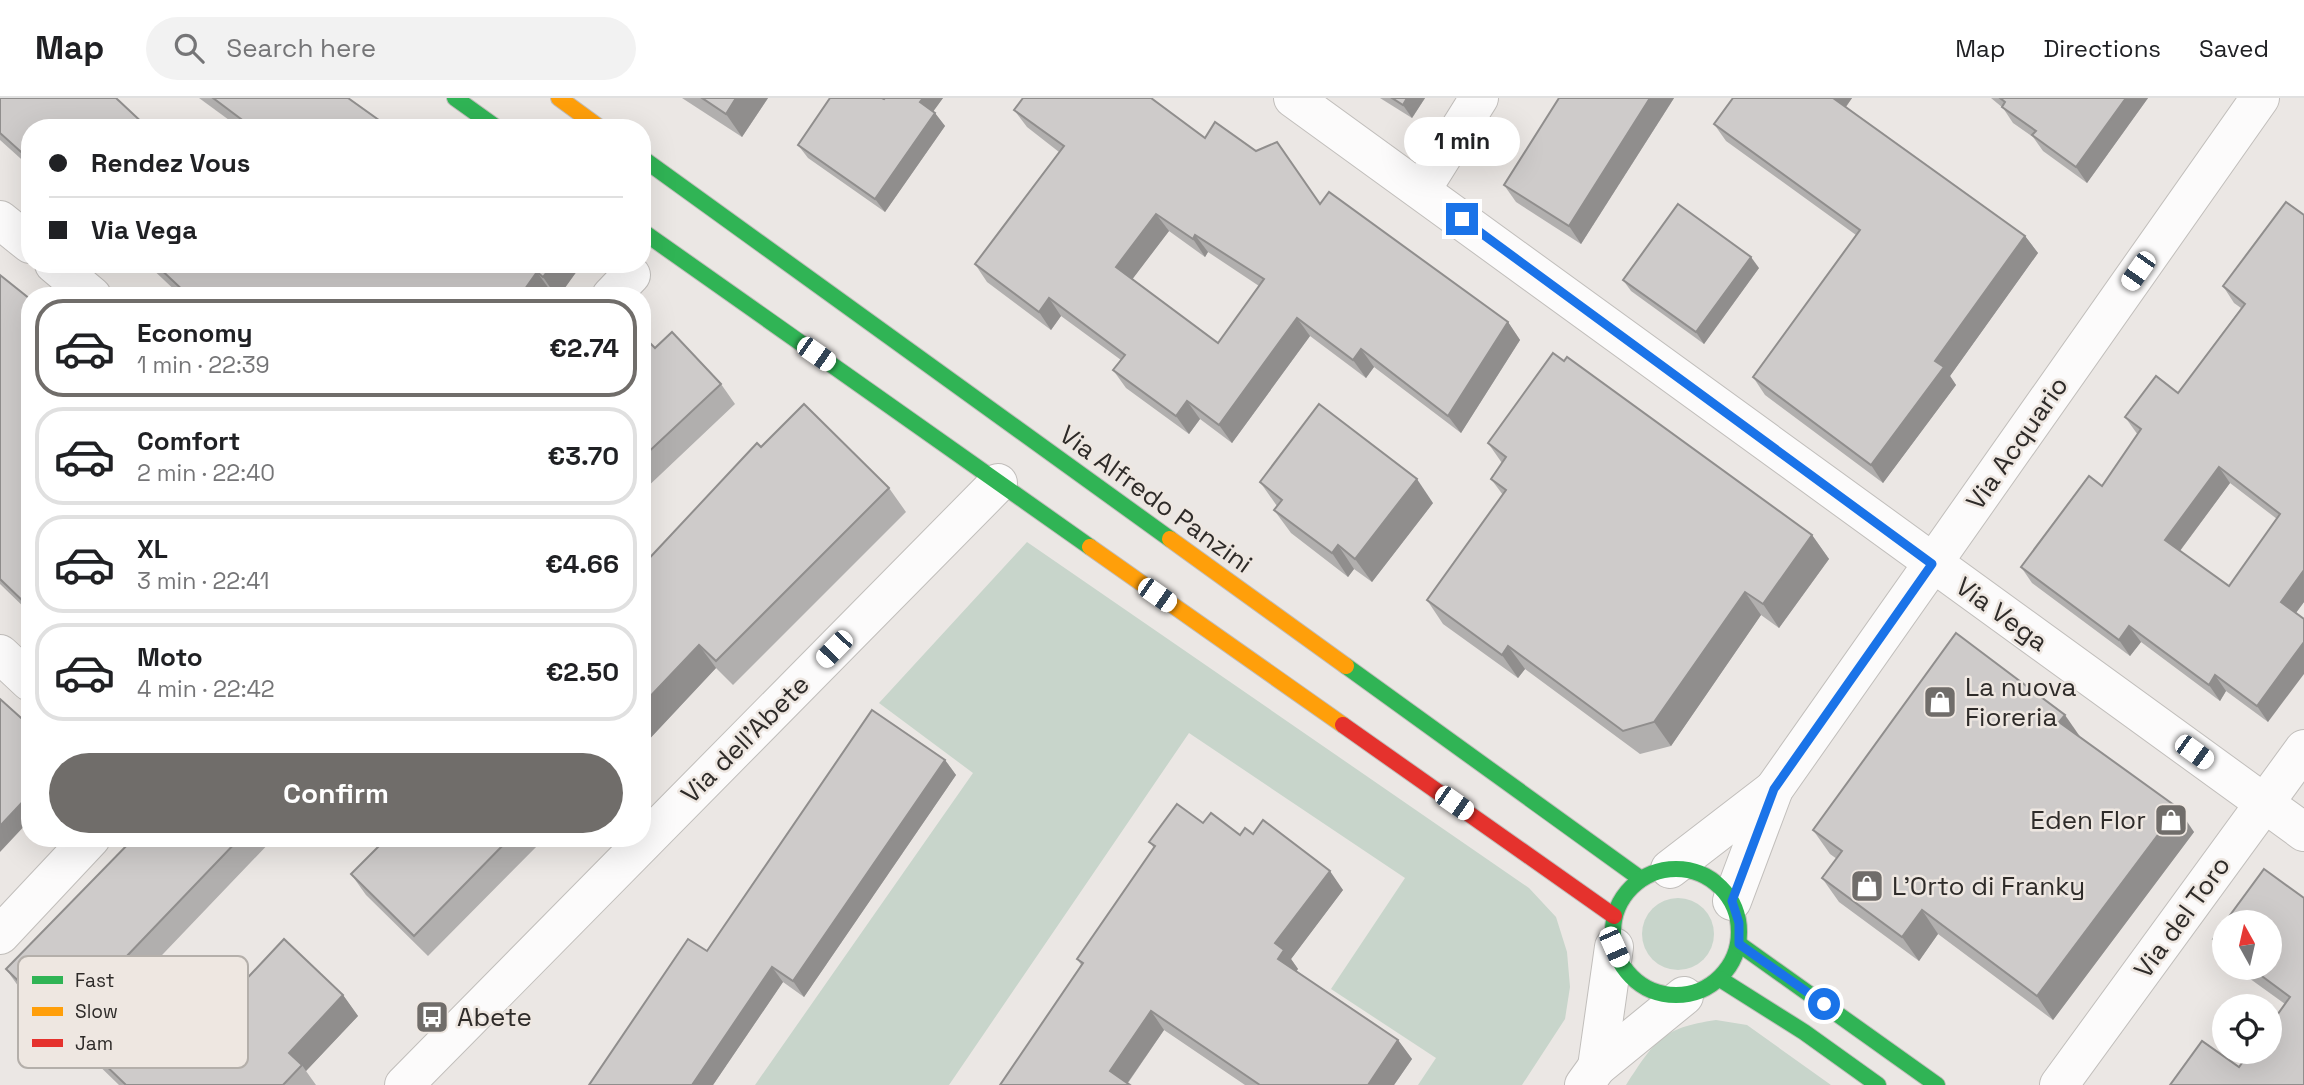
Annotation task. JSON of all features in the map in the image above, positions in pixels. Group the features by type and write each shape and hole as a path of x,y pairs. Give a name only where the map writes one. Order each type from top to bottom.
{"main road":[{"path":"456,98 485,119"},
{"path":"559,98 588,119"},
{"name":"Via Alfredo Panzini","path":"651,164 1656,874 1693,871 1714,881 1732,901"},
{"path":"651,236 998,483 1614,932"},
{"path":"1656,874 1625,894 1614,932 1624,970 1638,984 1658,993 1684,996 1704,989 1720,979 1734,961 1739,944 1739,923 1732,901"},
{"path":"1739,944 1937,1085"},
{"path":"1720,979 1804,1032 1878,1085"}],"street":[{"name":"Via Vega","path":"1293,98 1422,189 1932,564 2304,831"},
{"path":"1422,189 1479,98"},
{"name":"Via Acquario","path":"1732,901 1774,789 2260,98"},
{"path":"0,220 21,237"},
{"path":"65,273 81,287"},
{"name":"Via dell'Abete","path":"651,835 998,483"},
{"path":"0,654 21,674"},
{"name":"Via del Toro","path":"2059,1085 2304,749"},
{"name":"Via Acquario","path":"1656,874 1774,789"},
{"path":"0,935 83,847"},
{"name":"Via dell'Abete","path":"404,1085 639,847"},
{"path":"1590,1076 1614,932"},
{"path":"1590,1076 1684,996"}],"shaded area":[{"path":"1027,542 1529,888 1556,917 1567,952 1570,987 1565,1019 1522,1085 1418,1085 1436,1058 1331,989 1405,878 1189,733 949,1085 755,1085 973,773 879,703"},
{"path":"1678,898 1698,904 1708,914 1714,934 1708,954 1698,964 1678,970 1658,964 1648,954 1642,934 1648,914 1658,904"},
{"path":"1716,1020 1747,1025 1831,1085 1626,1085 1661,1039 1683,1027"}],"building":[{"path":"0,98 116,98 138,119 21,119 21,152 0,133"},
{"path":"213,98 348,98 377,119 241,119"},
{"path":"702,98 736,98 726,114"},
{"path":"830,98 923,98 920,102 935,113 875,199 798,145"},
{"path":"1023,98 1151,98 1205,138 1215,122 1256,151 1277,142 1320,204 1329,192 1508,322 1448,416 1361,349 1353,360 1297,318 1219,425 1187,401 1176,416 1113,370 1125,355 1049,298 1039,312 975,264 1064,146 1014,110","holes":["1156,214 1193,239 1195,235 1264,279 1218,343 1116,267"]},
{"path":"1392,98 1407,98 1403,105"},
{"path":"1559,98 1650,98 1569,226 1504,185"},
{"path":"1733,98 1833,98 2025,236 1935,361 1944,367 1871,465 1753,377 1860,230 1714,124"},
{"path":"2000,98 2126,98 2076,167 2032,135 2036,131 2002,107 2005,102"},
{"path":"2286,202 2304,215 2304,570 2281,602 2304,619 2304,642 2257,706 2215,675 2209,685 2129,626 2119,640 2021,567 2089,476 2102,486 2141,429 2125,417 2156,376 2178,393 2245,304 2223,286","holes":["2219,467 2280,514 2229,586 2165,540"]},
{"path":"1678,204 1751,257 1696,332 1623,280"},
{"path":"165,273 536,273 526,287 179,287"},
{"path":"0,275 21,292 21,599 0,579"},
{"path":"672,332 721,384 651,450 651,344 655,348"},
{"path":"1553,353 1564,361 1567,357 1812,535 1763,604 1745,592 1654,722 1623,731 1508,646 1502,655 1427,600 1506,490 1491,479 1506,457 1488,443"},
{"path":"804,404 889,488 716,661 699,645 651,696 651,556 757,443 761,447"},
{"path":"1319,404 1417,479 1355,559 1338,545 1332,553 1274,510 1282,500 1260,482"},
{"path":"1956,633 2065,715 2059,722 2178,808 2037,996 1922,910 1902,937 1822,878 1842,851 1813,830"},
{"path":"0,699 21,718 21,804 0,826"},
{"path":"872,710 945,760 793,981 772,967 692,1085 589,1085 688,939 707,951"},
{"path":"1177,804 1203,823 1211,813 1240,835 1245,828 1253,834 1263,820 1330,871 1275,943 1284,950 1278,959 1398,1040 1368,1085 1260,1085 1151,1011 1110,1071 1130,1085 1000,1085 1083,963 1077,959 1155,846 1149,842"},
{"path":"125,847 231,847 127,956 19,956"},
{"path":"378,847 501,847 414,936 351,874"},
{"path":"2264,869 2304,898 2304,1085 2170,1085 2202,1041 2212,1048 2212,1064 2235,1064 2239,1067 2241,1064 2282,1064 2282,1008 2290,997 2267,980 2282,980 2282,910 2234,910"},
{"path":"284,939 343,995 289,1053 302,1065 283,1085 126,1085 108,1068 248,1068 248,977"},
{"path":"18,957 18,981 6,969"}],"traffic: fast":[{"path":"455,98 484,119"},
{"path":"651,164 1170,539"},
{"path":"651,237 1090,547"},
{"path":"1346,666 1641,879"},
{"path":"1676,869 1700,874 1721,887 1734,908 1739,932 1734,956 1721,977 1700,990 1676,995 1652,990 1631,977 1618,956 1613,932 1618,908 1631,887 1652,874 1676,869"},
{"path":"1739,944 1937,1085"},
{"path":"1720,979 1804,1032 1878,1085"}],"traffic: slow":[{"path":"559,98 588,119"},
{"path":"1170,539 1346,666"},
{"path":"1090,547 1343,725"}],"traffic: jam":[{"path":"1343,725 1614,916"}],"place":[{"name":"La nuova Fioreria","path":"1940,702"},
{"name":"Eden Flor","path":"2171,820"},
{"name":"L'Orto di Franky","path":"1867,886"},
{"name":"Abete","path":"432,1017"}],"route":[{"path":"1462,219 1932,564 1774,789 1732,901 1739,923 1739,944 1824,1004"}]}
